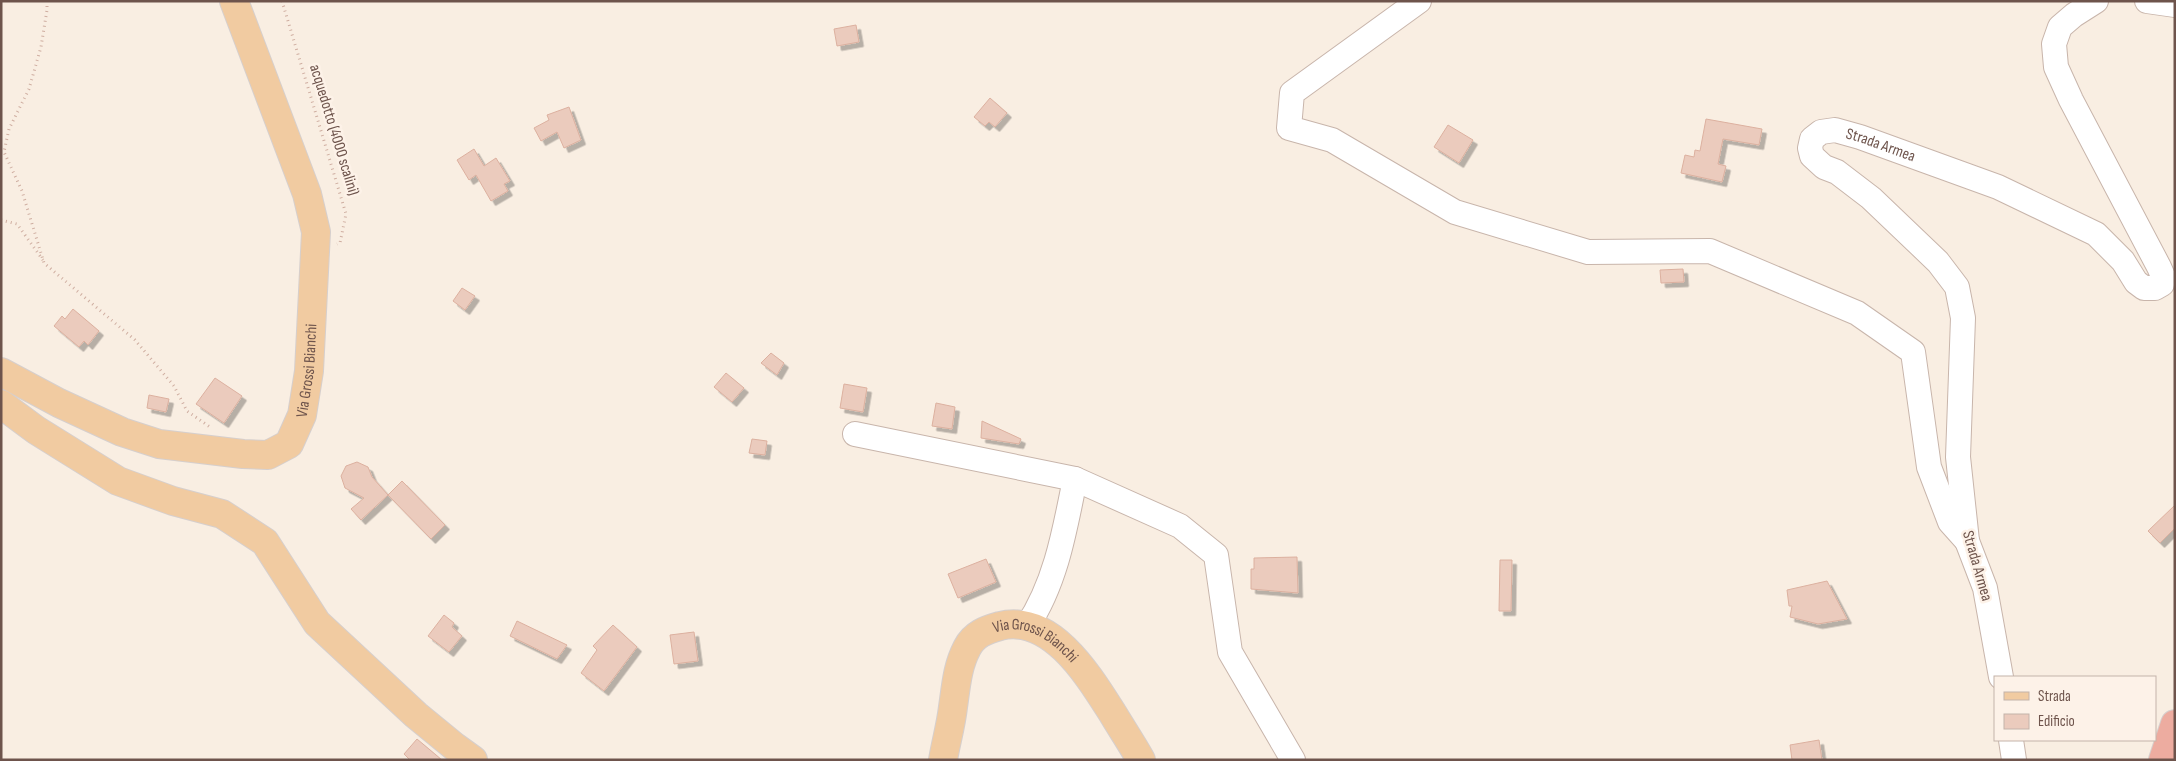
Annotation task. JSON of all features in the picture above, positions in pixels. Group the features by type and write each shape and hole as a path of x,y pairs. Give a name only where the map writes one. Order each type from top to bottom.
{"highway":[{"path":"2162,760 2175,724"}],"main road":[{"name":"Via Grossi Bianchi","path":"1,372 59,403 122,432 159,444 243,454 268,455 289,444 302,415 309,371 316,232 307,194 234,1"},
{"path":"1,404 36,430 118,481 173,501 222,514 265,542 317,623 416,715 455,748 473,760"},
{"name":"Via Grossi Bianchi","path":"943,760 953,708 957,674 967,648 976,635 990,628 1005,625 1027,626 1046,634 1068,650 1099,692 1141,760"}],"street":[{"path":"1419,1 1292,93 1289,128 1332,140 1455,212 1588,252 1710,251 1857,313 1913,352 1929,466 1950,522 1967,541"},
{"name":"Strada Armea","path":"2001,676 1985,588 1967,541 1958,456 1962,318 1957,287 1938,262 1878,204 1837,172 1824,167 1812,156 1810,148 1812,139 1821,132 1835,130 1860,137 1998,187 2096,234 2123,261 2136,282 2144,288 2155,288 2162,284 2163,276 2159,267 2071,100 2056,67 2054,44 2060,27 2074,15 2096,1"},
{"path":"2147,1 2175,5"},
{"path":"854,434 1075,478 1180,526 1216,556 1230,652 1293,760"},
{"path":"1027,626 1038,609 1061,548 1075,478"},
{"path":"2011,741 2014,760"}],"path":[{"path":"44,263 22,191 4,152 10,128 30,89 41,47 47,1"},
{"name":"acquedotto (4000 scalini)","path":"282,1 346,214 340,243 316,250"},
{"path":"1,220 17,224 44,263 135,340 174,386 187,412 208,426 216,428"}],"building":[{"path":"856,25 859,42 837,46 834,29"},
{"path":"990,98 1007,113 995,127 989,122 985,126 974,117"},
{"path":"569,107 581,140 564,148 557,132 541,141 534,128 549,120 547,115"},
{"path":"1706,119 1762,129 1759,145 1723,139 1718,164 1726,166 1722,182 1681,173 1685,155 1694,157 1695,150 1700,151"},
{"path":"1448,125 1473,140 1459,163 1434,147"},
{"path":"474,149 484,166 496,158 510,181 504,184 508,191 491,201 476,175 469,180 457,160"},
{"path":"1683,269 1684,282 1661,283 1660,270"},
{"path":"462,288 475,296 465,310 453,301"},
{"path":"73,309 99,331 88,345 84,341 79,347 54,326 62,316 65,319"},
{"path":"771,353 784,363 777,375 761,363"},
{"path":"726,373 744,388 732,402 714,387"},
{"path":"215,378 242,396 224,423 196,404"},
{"path":"844,384 867,388 863,412 840,408"},
{"path":"149,395 169,399 166,412 147,408"},
{"path":"936,403 955,407 952,429 932,426"},
{"path":"982,421 1021,439 1019,444 981,438"},
{"path":"752,439 767,441 765,455 749,453"},
{"path":"357,462 368,467 372,477 388,495 361,520 351,509 364,498 345,488 341,476 346,466"},
{"path":"402,481 445,525 431,539 388,495"},
{"path":"2175,505 2175,528 2160,543 2148,531"},
{"path":"1297,557 1298,593 1251,589 1251,569 1254,569 1254,558"},
{"path":"986,559 996,582 958,598 948,574"},
{"path":"1500,560 1512,560 1511,611 1499,611"},
{"path":"1827,581 1847,619 1818,624 1790,617 1792,606 1789,606 1787,590"},
{"path":"444,615 454,623 452,627 462,636 449,652 428,636"},
{"path":"517,621 567,645 557,659 510,636"},
{"path":"613,625 637,647 604,691 581,673 597,650 593,646"},
{"path":"694,632 698,661 674,664 670,635"},
{"path":"417,739 442,760 410,760 404,754"},
{"path":"1819,740 1822,760 1792,760 1790,745"}]}
